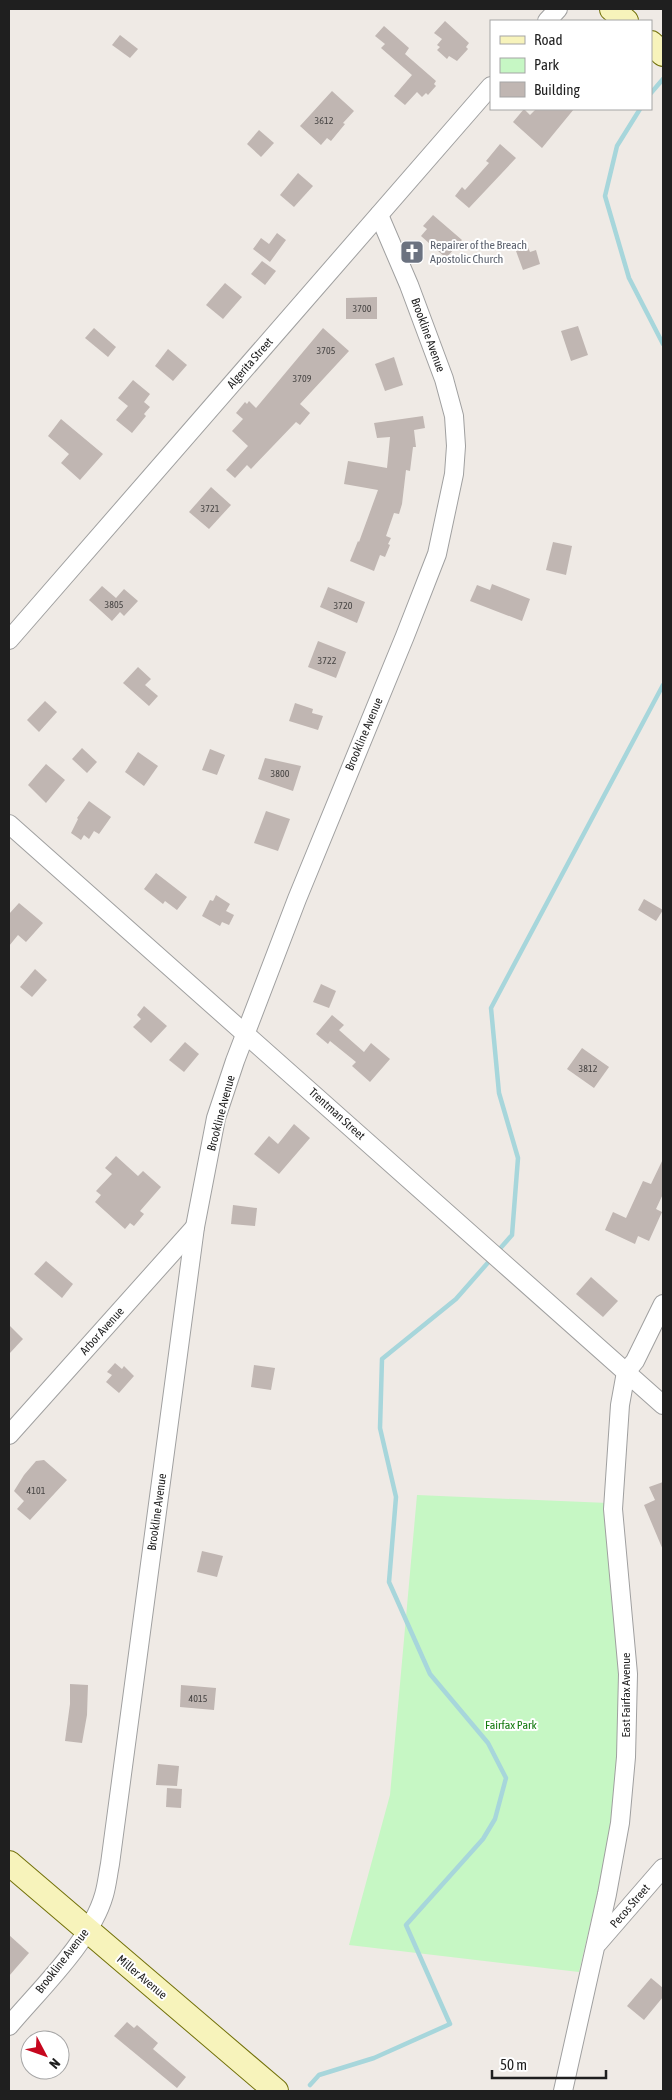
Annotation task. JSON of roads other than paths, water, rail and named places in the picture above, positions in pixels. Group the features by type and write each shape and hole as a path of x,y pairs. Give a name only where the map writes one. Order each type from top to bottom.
{"main road":[{"path":"612,9 625,20"},
{"path":"652,44 663,54"},
{"name":"Miller Avenue","path":"9,1863 276,2091"}],"street":[{"path":"548,20 558,9"},
{"name":"Algerita Street","path":"9,640 490,87"},
{"name":"Brookline Avenue","path":"9,2026 71,1953 87,1931 104,1895 110,1864 195,1227 216,1118 297,899 405,636 436,554 454,474 456,446 454,416 444,379 410,285 379,215"},
{"name":"Trentman Street","path":"9,824 663,1405"},
{"name":"Arbor Avenue","path":"9,1435 195,1227"},
{"name":"East Fairfax Avenue","path":"563,2091 596,1945 620,1823 626,1757 628,1674 613,1509 620,1405 626,1372 635,1361 663,1304"},
{"name":"Pecos Street","path":"596,1945 663,1868"}],"waterway":[{"path":"652,92 663,79"},
{"path":"639,110 617,146 605,196 629,278 663,344"},
{"path":"497,1252 512,1235 518,1158 499,1093 491,1008 663,685"},
{"path":"310,2085 319,2075 374,2058 450,2024 406,1925 483,1839 495,1819 506,1778 488,1743 430,1674 389,1582 396,1497 380,1428 382,1359 456,1299 492,1258"}],"place":[{"name":"Repairer of the Breach Apostolic Church","path":"412,252"}],"park label":[{"name":"Fairfax Park","path":"511,1725"}]}
